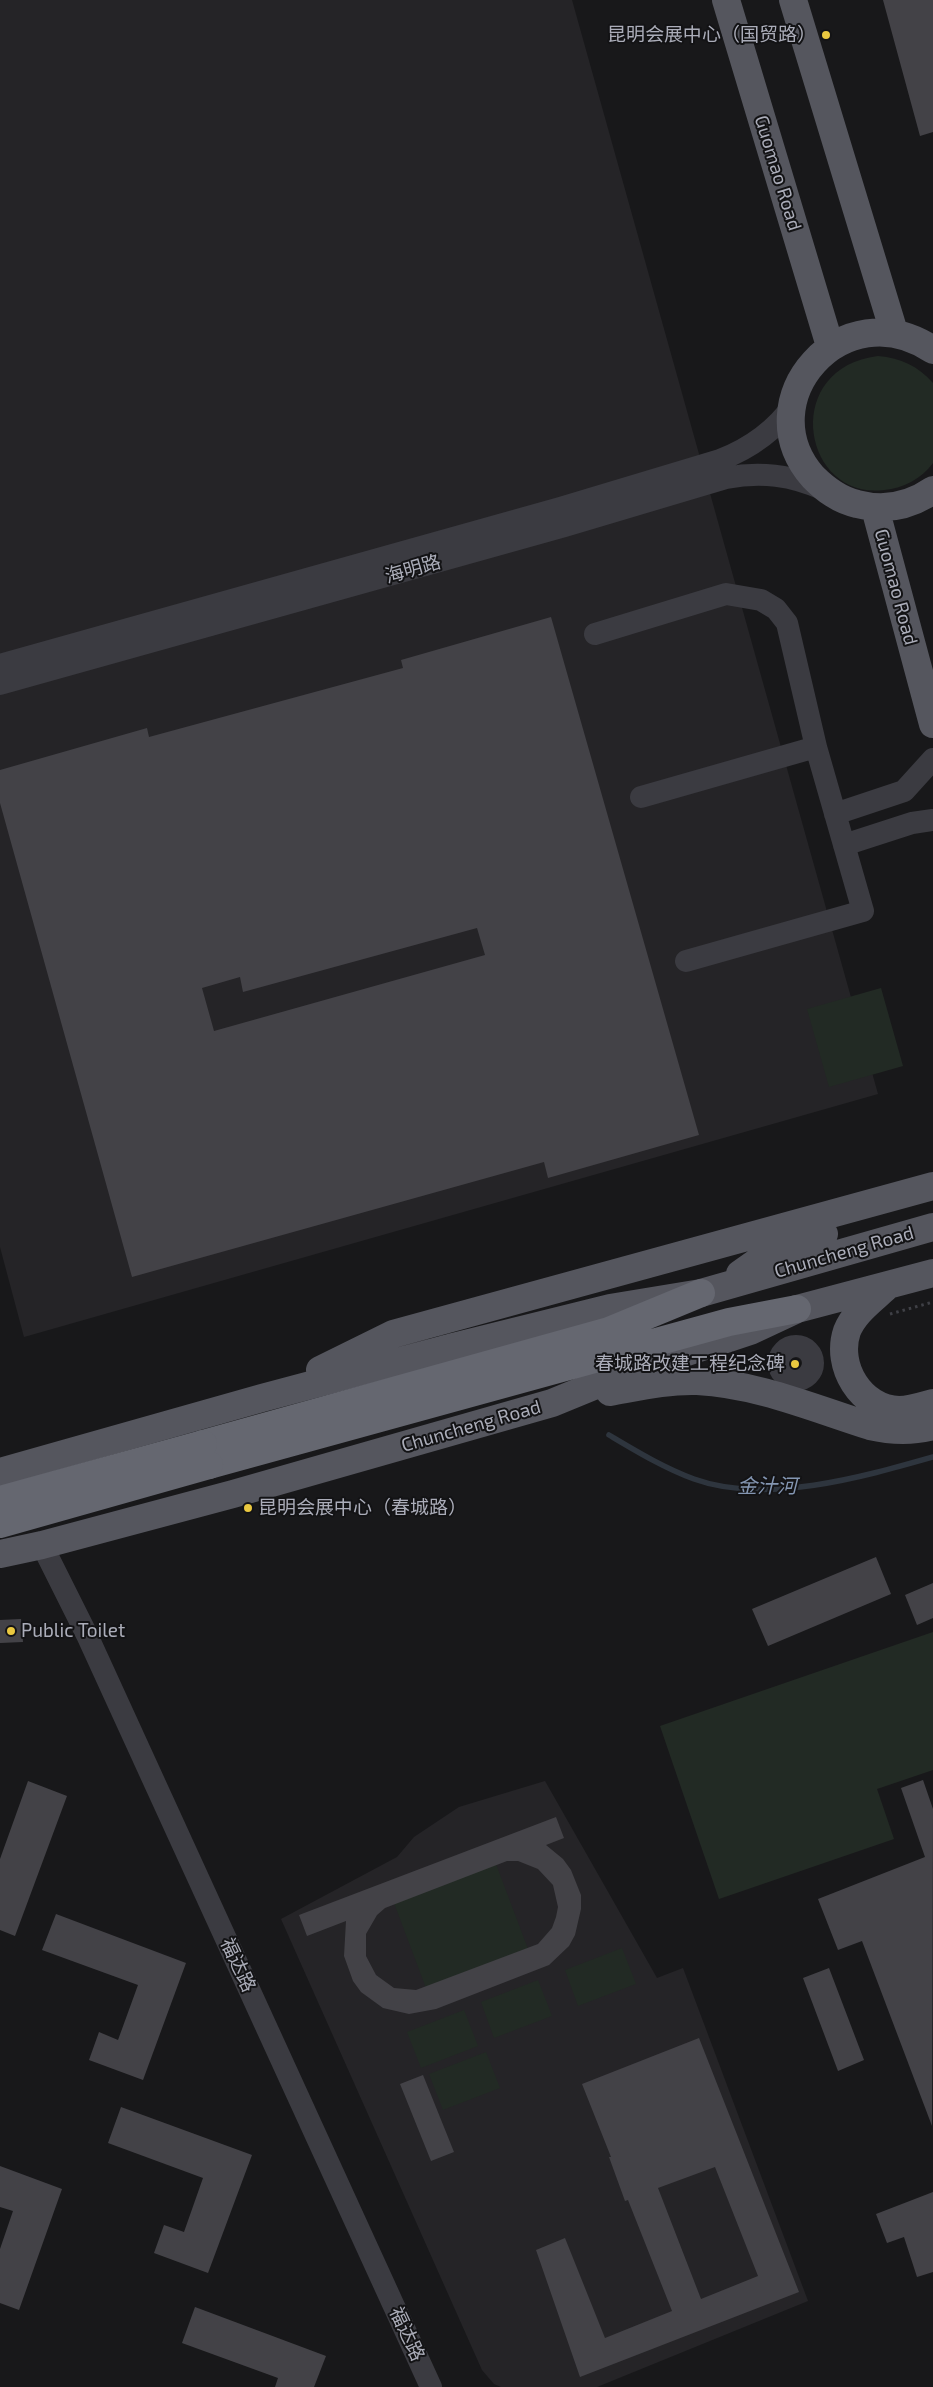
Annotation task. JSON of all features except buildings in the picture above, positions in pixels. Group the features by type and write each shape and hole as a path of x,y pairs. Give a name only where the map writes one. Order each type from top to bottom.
{"highway":[{"path":"0,1524 206,1455 608,1331 711,1290"},
{"path":"0,1500 206,1455 728,1322 797,1309"}],"main road":[{"name":"Guomao Road","path":"726,0 830,346"},
{"path":"793,0 894,332"},
{"path":"933,350 918,340 894,332 872,331 850,336 830,346 810,365 797,390 792,416 794,447 807,469 825,490 848,502 875,508 905,505 933,492"},
{"name":"Guomao Road","path":"875,508 933,724"},
{"path":"711,1290 774,1250 875,1217 933,1186"},
{"path":"262,1398 393,1334 933,1186"},
{"name":"Chuncheng Road","path":"5,1470 262,1398 610,1308 711,1290 933,1227"},
{"name":"Chuncheng Road","path":"0,1554 42,1545 233,1494 552,1403 630,1370 750,1331 797,1309 933,1273"},
{"path":"887,1286 859,1311 852,1321 845,1343 846,1366 857,1388 875,1403 898,1410 933,1403"},
{"path":"552,1403 649,1385 696,1381 751,1387 870,1426 905,1431 933,1426"},
{"path":"0,1561 42,1545"}],"street":[{"name":"海明路","path":"0,665 560,508 720,460 736,454 764,436 786,416 794,404"},
{"name":"海明路","path":"0,684 555,529 726,478 752,474 779,475 795,478 825,490"},
{"path":"595,634 726,594 761,600 776,609 787,623 816,747 863,911 686,961"},
{"path":"640,796 816,747"},
{"path":"835,814 904,791 933,759"},
{"path":"844,846 912,823 933,820"},
{"name":"福达路","path":"42,1545 87,1635 431,2387"}],"path":[{"path":"884,1317 933,1302"}],"shaded area":[{"path":"0,0 572,0 878,1094 24,1337 0,1247"},
{"path":"878,356 902,361 921,372 933,383 933,463 923,474 911,482 884,490 856,488 835,475 820,455 814,431 815,406 826,383 847,366"},
{"path":"881,988 903,1066 829,1087 807,1009"},
{"path":"933,1632 933,1770 877,1789 894,1839 719,1899 660,1726"},
{"path":"545,1781 657,1978 683,1968 808,2301 597,2387 501,2387 494,2384 482,2370 281,1919 397,1857 414,1837 459,1807"},
{"path":"496,1864 528,1949 426,1988 394,1903"},
{"path":"622,1948 636,1984 578,2006 565,1970"},
{"path":"538,1980 552,2016 494,2038 481,2002"},
{"path":"464,2010 478,2046 421,2068 407,2032"},
{"path":"486,2052 500,2088 443,2110 429,2074"}],"waterway":[{"name":"金汁河","path":"609,1435 683,1475 722,1486 751,1489 782,1489 845,1480 933,1457"}],"place":[{"name":"昆明会展中心（国贸路）","path":"826,35"},
{"name":"春城路改建工程纪念碑","path":"795,1364"},
{"name":"昆明会展中心（春城路）","path":"248,1508"},
{"name":"Public Toilet","path":"11,1631"}]}
